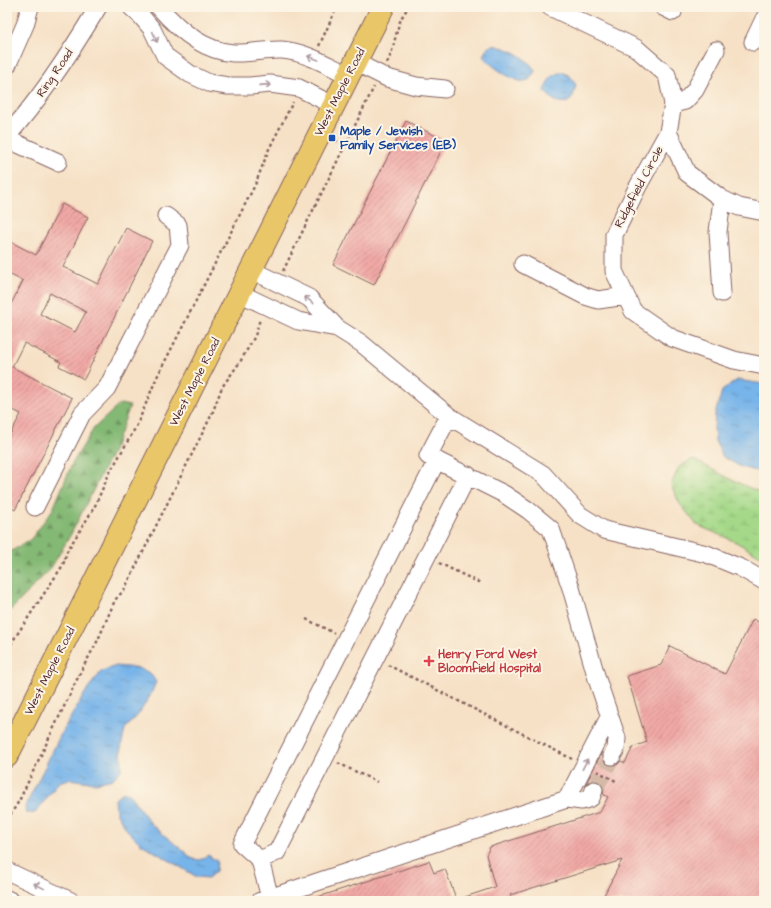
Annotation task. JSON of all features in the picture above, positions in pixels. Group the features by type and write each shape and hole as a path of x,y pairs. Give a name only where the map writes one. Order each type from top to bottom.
{"main road":[{"name":"West Maple Road","path":"7,756 383,7"}],"street":[{"path":"7,66 25,25 30,7"},
{"name":"Ring Road","path":"7,138 43,93 98,7"},
{"path":"131,7 152,29 165,56 190,74 209,83 228,86 270,84 299,88 333,105"},
{"path":"159,7 183,31 207,46 232,53 282,50 352,69 380,74 387,78 416,86 444,89"},
{"name":"Ridgefield Circle","path":"550,7 636,48 667,75 673,104 668,132 637,188 614,235 614,271 633,311 672,338 734,360 764,366"},
{"path":"753,42 764,19"},
{"path":"673,104 685,101 695,90 716,50"},
{"name":"Ridgefield Circle","path":"668,132 687,173 722,199 739,207 764,212"},
{"path":"7,138 58,162"},
{"path":"722,199 718,232 722,293"},
{"path":"35,507 82,414 107,388 180,245 178,225 166,216"},
{"path":"523,264 585,296 598,300 626,296"},
{"path":"251,270 309,298 336,328 361,343 449,416 543,474 580,514 604,530 708,554 741,568 764,581"},
{"path":"239,293 298,321 336,328"},
{"path":"449,416 428,456 504,494 528,510 551,529 571,588 597,679 617,738 616,749 612,756"},
{"path":"437,460 242,844 260,860 265,899 567,799 582,800 591,798 594,790"},
{"path":"260,860 277,852 468,475"},
{"path":"567,799 610,717"},
{"path":"7,871 65,900"},
{"path":"7,899 11,901"}],"path":[{"path":"313,58 337,7"},
{"path":"277,283 380,74 392,54 399,23 404,12 409,7"},
{"path":"7,662 8,651 12,642 63,565 67,551 94,508 109,474 136,425 157,377 254,185 269,149 299,88"},
{"path":"332,138 345,145"},
{"path":"7,820 23,794 78,678 98,640 115,600 124,590 212,414 222,387 240,362 255,336 266,306"},
{"path":"427,556 480,583"},
{"path":"306,619 338,635 345,642"},
{"path":"375,659 462,701 616,781"},
{"path":"326,755 377,782"}],"green space":[{"path":"120,404 130,406 113,451 71,534 51,568 8,613 7,621 7,554 31,539 53,509 72,464 94,428"},
{"path":"693,459 730,479 764,494 764,558 736,542 697,525 680,504 671,485 679,467"}],"water":[{"path":"493,45 505,48 527,61 535,71 529,80 515,80 494,67 483,56 487,48"},
{"path":"562,72 570,76 576,85 573,96 568,102 555,101 545,91 550,79"},
{"path":"737,380 764,384 764,473 741,467 723,457 715,441 715,414 722,391"},
{"path":"116,666 138,668 150,673 156,682 150,696 138,715 125,729 121,748 122,769 113,779 96,783 69,779 59,782 35,813 26,813 25,807 63,730 88,688 102,671"},
{"path":"123,792 129,794 152,825 193,859 200,860 208,855 217,861 216,871 208,878 197,877 140,843 127,830 116,812 115,799"}],"building":[{"path":"406,121 446,141 374,285 333,265"},
{"path":"62,204 88,217 63,267 98,284 126,228 152,241 84,379 59,366 61,362 24,343 12,367 72,398 15,510 7,505 7,440 21,414 7,407 7,304 10,306 23,281 7,273 7,240 36,255","holes":["50,293 86,312 75,332 40,314"]},
{"path":"753,619 764,625 764,901 601,901 622,860 510,895 513,901 460,901 459,899 495,887 486,855 490,847 600,812 608,797 603,794 604,789 602,784 593,780 588,782 585,786 602,752 603,761 607,765 617,765 621,761 625,763 633,747 647,742 627,676 661,665 670,646 725,674"},
{"path":"429,861 434,873 445,869 457,901 312,901 312,899"}],"tunnel":[{"path":"594,790 612,756"}],"place":[{"name":"Maple / Jewish Family Services (EB)","path":"332,138"},
{"name":"Henry Ford West Bloomfield Hospital","path":"429,661"}]}
